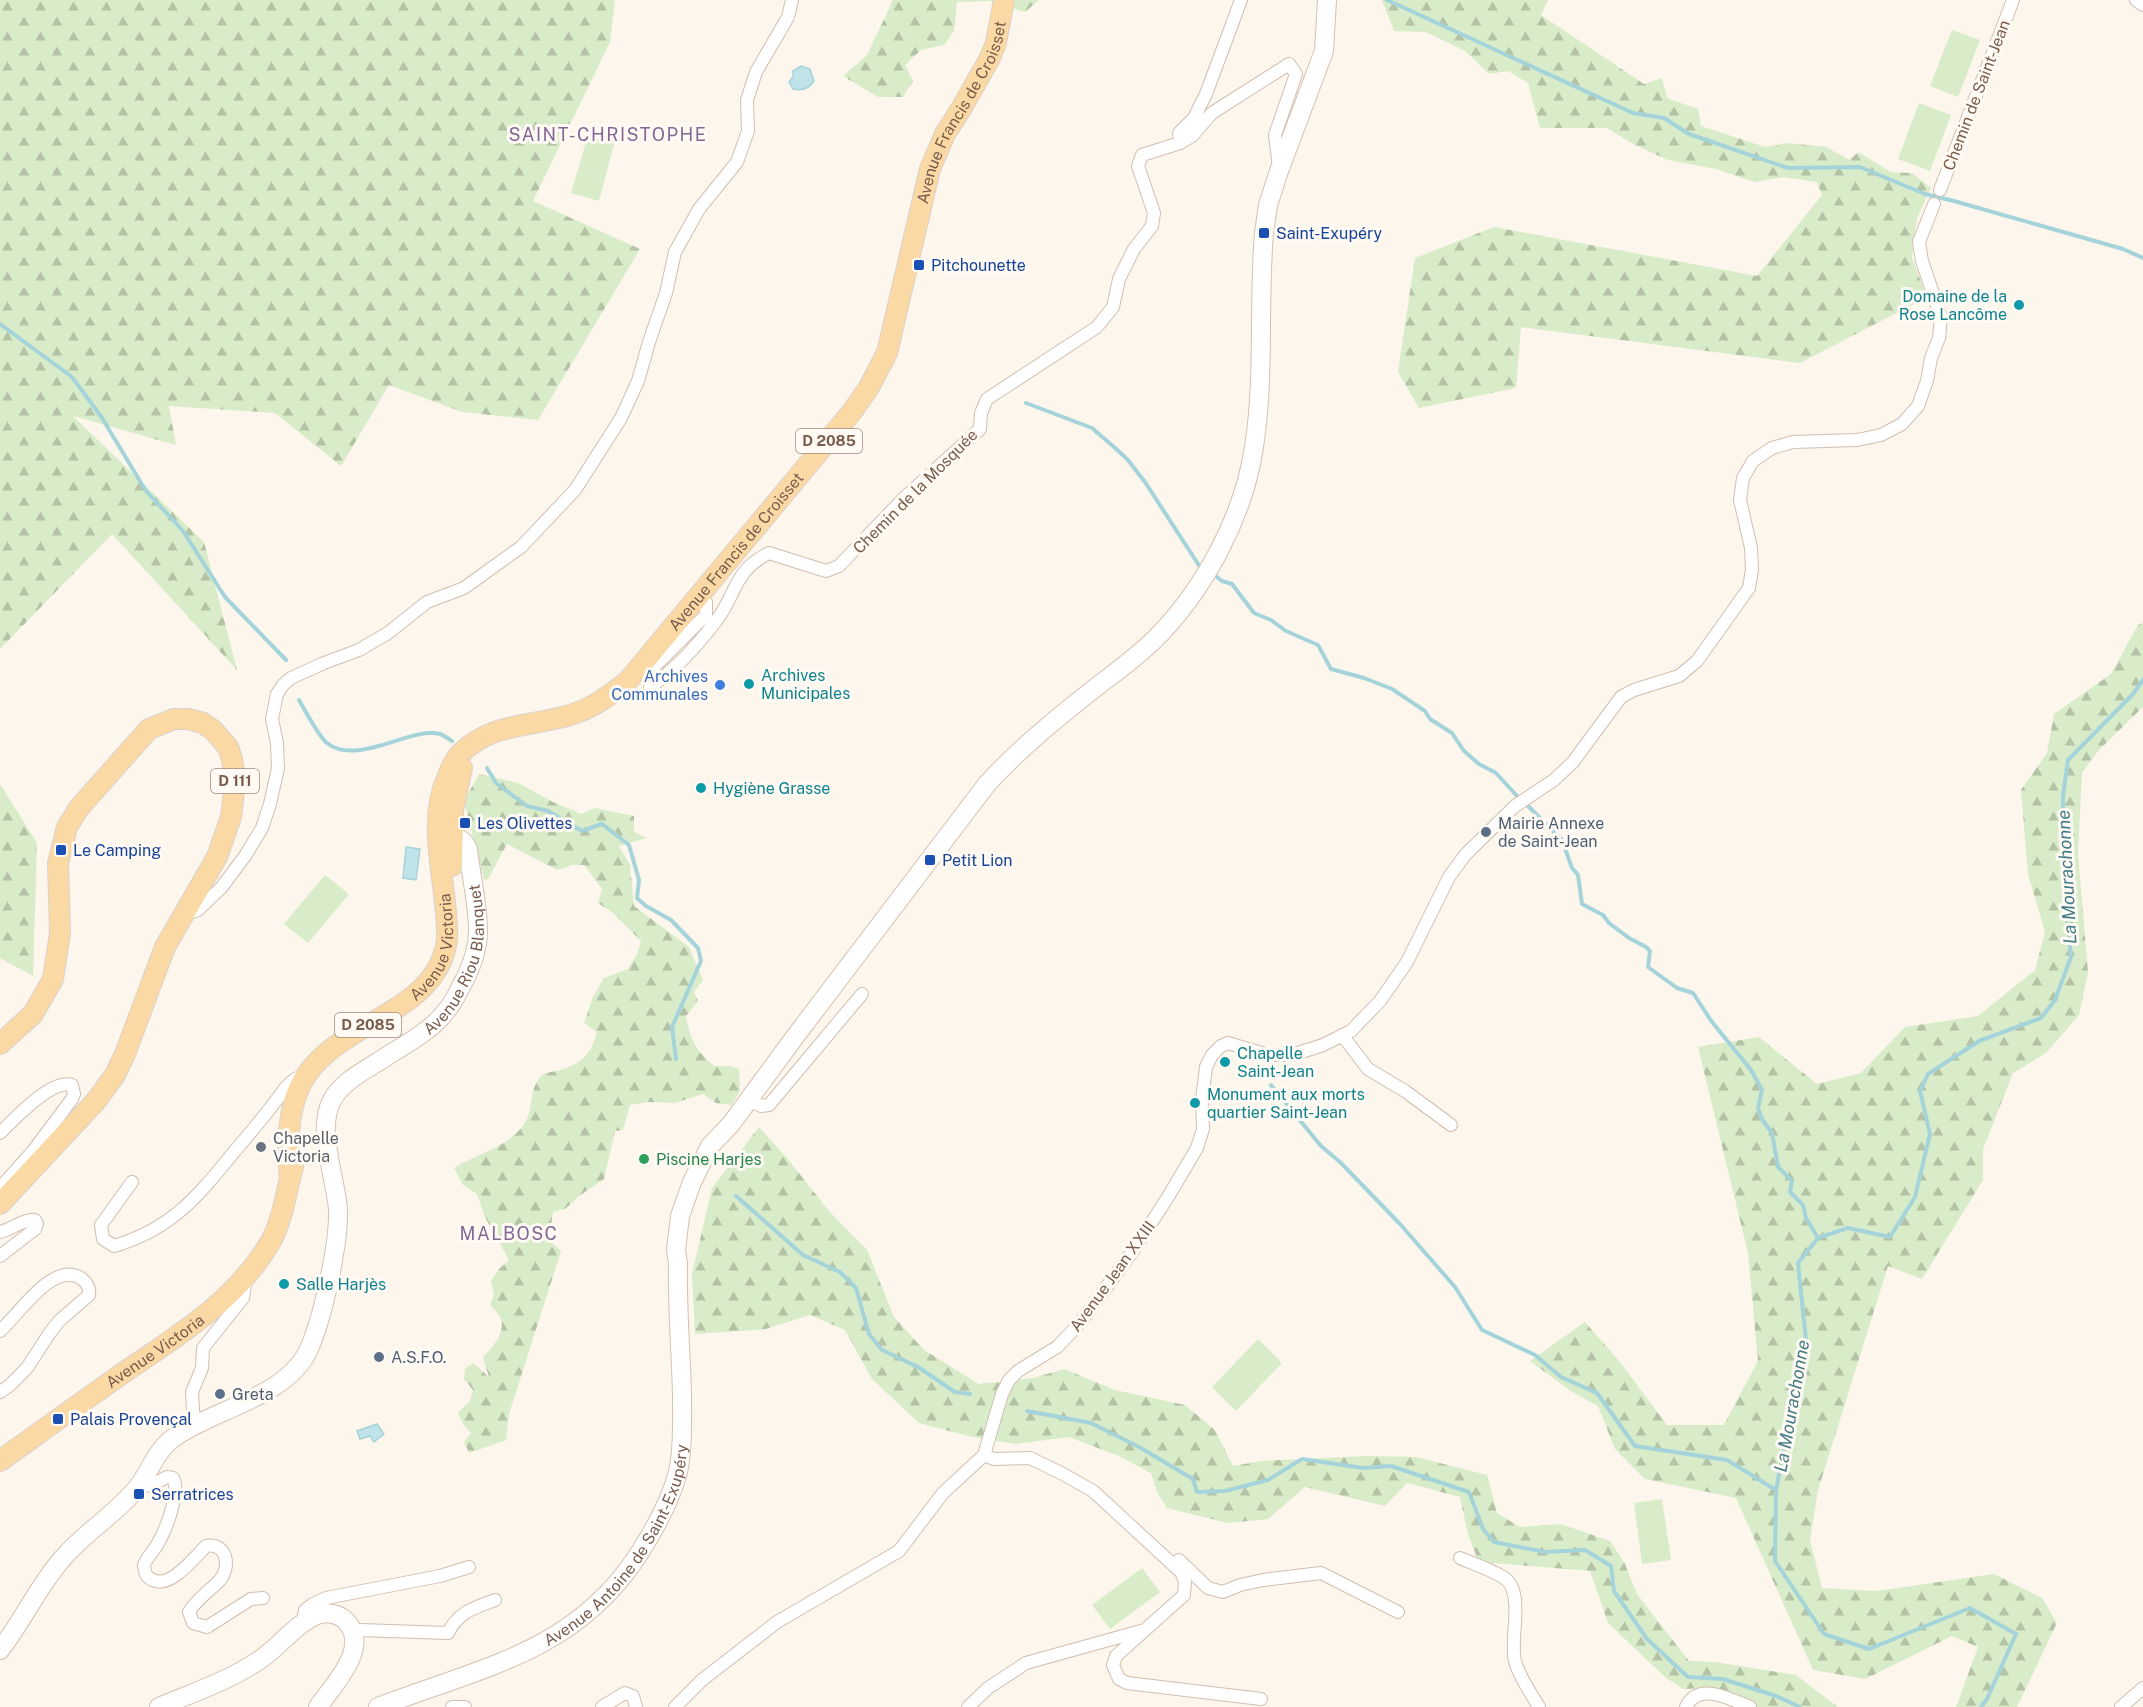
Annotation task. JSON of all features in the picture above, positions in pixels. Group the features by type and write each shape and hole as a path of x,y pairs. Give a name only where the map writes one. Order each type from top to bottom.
{"main road":[{"name":"Avenue Francis de Croisset","path":"446,835 440,798 451,768 460,754 501,729 571,715 608,697 628,681 851,413 887,352 930,169 945,134 962,109 990,58 996,43 1005,0"},
{"name":"Avenue Antoine de Saint-Exupéry","path":"378,1707 510,1659 551,1639 583,1618 602,1600 638,1557 656,1525 678,1472 682,1430 678,1264 685,1247 700,1187 731,1124 987,784 1032,738 1159,635 1179,612 1225,540 1248,476 1254,447 1264,233 1268,205 1324,51 1327,0"},
{"name":"D 111","path":"0,1044 33,1014 53,980 60,933 58,863 67,827 79,808 149,729 174,719 188,719 202,723 222,738 232,759 235,782 231,817 225,838 217,857 165,947 115,1075 96,1101 0,1204"},
{"name":"D 2085","path":"446,835 462,768 475,744"},
{"name":"Avenue Victoria","path":"290,1180 288,1149 291,1116 295,1098 307,1074 324,1053 340,1041 409,1000 432,974 441,958 447,940 441,857 446,835"},
{"name":"Avenue Victoria","path":"0,1461 216,1308 246,1277 272,1239 286,1199 297,1150 303,1102 317,1077 339,1056 410,1013 426,1000 447,971 454,953 457,934 452,869 446,835"},
{"name":"Avenue Riou Blanquet","path":"0,1650 60,1561 129,1497 141,1483 158,1452 169,1441 284,1380 308,1351 318,1326 338,1229 336,1192 326,1137 330,1104 337,1092 348,1081 404,1046 442,1016 469,971 476,946 478,930 468,850 466,843 446,835"},
{"path":"159,1707 220,1681 257,1662 316,1615 332,1614 340,1616 347,1622 356,1644 353,1656 318,1707"}],"street":[{"path":"182,915 198,910 221,888 262,828 278,768 277,742 272,719 277,694 283,685 291,678 324,663 359,651 388,633 427,602 464,588 521,547 575,490 621,418 638,381 666,293 675,252 699,209 737,162 748,131 747,100 756,72 788,17 792,0"},
{"path":"1180,143 1179,133 1194,118 1206,94 1241,0"},
{"name":"Chemin de Saint-Jean","path":"1940,190 2013,0"},
{"path":"2136,0 2143,5"},
{"name":"Chemin de la Mosquée","path":"700,595 707,607 706,615 654,667 650,687 670,674 717,620 741,575 757,560 769,553 826,571 839,566 902,500 980,429 981,413 987,399 1097,327 1113,307 1119,279 1134,249 1152,226 1154,213 1138,166 1142,155 1180,143 1192,136 1212,113 1289,64 1296,74 1275,135 1279,171"},
{"path":"1451,1125 1405,1091 1368,1070 1342,1035 1351,1031 1380,1001 1407,962 1449,877 1466,855 1515,806 1554,780 1573,762 1621,697 1634,690 1679,676 1697,662 1749,588 1752,570 1751,548 1740,501 1743,478 1753,461 1772,448 1793,442 1857,440 1881,435 1902,424 1918,406 1939,338 1941,317 1918,242 1934,204"},
{"path":"748,1100 761,1106 770,1105 862,994"},
{"name":"Avenue Jean XXIII","path":"984,1455 1002,1394 1009,1380 1017,1371 1057,1347 1080,1323 1133,1251 1197,1148 1203,1129 1202,1100 1206,1067 1212,1055 1228,1042 1268,1055 1292,1055 1323,1045 1342,1035"},
{"path":"132,1182 101,1225 103,1239 114,1245 131,1241 167,1222 196,1198 286,1088 295,1079 307,1074"},
{"path":"0,1132 24,1108 44,1094 63,1084 72,1085 74,1094 72,1099 0,1188"},
{"path":"0,1233 29,1219 35,1220 37,1224 35,1229 0,1256"},
{"path":"0,1331 36,1292 50,1281 61,1276 70,1276 79,1277 87,1284 89,1295 59,1321 27,1368 0,1392"},
{"path":"194,1426 192,1392 202,1368 203,1348 243,1298 246,1277"},
{"path":"675,1707 702,1680 777,1622 899,1551 943,1493 984,1455 993,1458 1030,1458 1116,1504 1208,1588 1223,1592 1240,1585 1263,1580 1321,1573 1398,1611"},
{"path":"141,1483 149,1486 167,1477 173,1478 175,1482 174,1501 158,1545 144,1565 145,1575 162,1583 171,1580 206,1546 214,1545 223,1552 224,1573 220,1580 193,1605 189,1612 193,1623 207,1627 251,1599 263,1598"},
{"path":"1098,1496 1169,1560 1181,1572 1185,1581 1184,1595 1142,1630 1116,1656 1113,1665 1119,1679 1126,1683 1261,1700"},
{"path":"1460,1557 1505,1577 1512,1586 1515,1600 1513,1649 1515,1663 1539,1707"},
{"path":"303,1624 305,1610 326,1598 440,1576 470,1567"},
{"path":"353,1632 360,1630 448,1633 454,1621 469,1610 495,1600"},
{"path":"968,1707 988,1688 1026,1663 1142,1630"},
{"path":"2121,1707 2143,1688"},
{"path":"602,1707 625,1693 633,1696 636,1707"},
{"path":"1686,1707 1693,1697 1701,1693 1716,1694 1750,1707"},
{"path":"452,1707 465,1707"}],"green space":[{"path":"0,0 615,0 610,42 533,201 640,249 538,420 462,412 389,385 341,466 275,413 169,406 176,445 73,416 204,542 237,670 112,534 0,649"},
{"path":"893,0 1039,0 1025,12 990,1 957,2 954,31 944,45 921,50 905,65 913,81 903,97 878,97 843,76 867,55"},
{"path":"1382,0 1548,0 1541,15 1644,84 1662,78 1667,98 1698,109 1701,126 1765,147 1788,143 1826,147 1850,160 1858,152 1891,172 1912,173 1931,188 1917,218 1912,258 1925,292 1918,302 1800,363 1521,327 1516,388 1419,408 1398,372 1415,258 1494,227 1757,276 1822,195 1817,182 1783,177 1755,182 1716,169 1668,160 1635,145 1607,128 1540,128 1528,83 1508,71 1489,74 1465,51 1426,32 1394,31"},
{"path":"1952,30 1980,40 1958,97 1930,86"},
{"path":"1919,103 1951,115 1930,171 1898,159"},
{"path":"588,135 615,141 599,201 571,193"},
{"path":"2143,623 2143,707 2098,751 2082,773 2078,853 2088,972 2079,1015 2046,1053 2013,1073 1983,1149 1983,1180 1922,1279 1888,1266 1818,1490 1810,1540 1822,1588 1877,1591 1994,1574 2042,1598 2057,1623 2017,1707 1956,1707 1978,1647 1952,1636 1865,1679 1813,1670 1736,1498 1645,1479 1615,1449 1598,1406 1572,1392 1530,1361 1585,1322 1620,1362 1667,1425 1724,1425 1758,1361 1748,1253 1698,1047 1759,1037 1817,1084 1861,1073 1905,1027 1978,1016 2035,970 2045,932 2028,874 2021,790 2047,753 2054,714 2111,674 2138,625"},
{"path":"479,774 518,783 581,814 595,808 634,816 634,832 647,838 619,846 630,865 634,906 689,947 703,980 694,992 698,1001 686,1016 692,1038 702,1055 714,1066 739,1069 740,1090 732,1105 716,1103 703,1094 675,1103 649,1102 630,1105 623,1130 615,1131 604,1179 565,1209 553,1212 549,1240 561,1251 509,1414 506,1440 469,1453 464,1442 471,1433 463,1424 458,1413 470,1401 473,1390 464,1379 465,1369 473,1363 489,1377 483,1357 495,1344 502,1328 500,1317 490,1305 494,1295 491,1281 509,1260 485,1217 477,1194 463,1185 454,1168 510,1139 518,1132 527,1118 535,1085 539,1079 545,1073 573,1065 584,1058 597,1032 584,1023 593,997 604,978 628,969 637,954 641,941 612,912 598,903 602,889 584,865 573,865 557,870 507,844 488,879 484,880 464,801"},
{"path":"0,784 37,843 33,976 0,958"},
{"path":"325,875 349,894 308,943 284,924"},
{"path":"759,1127 829,1211 867,1250 894,1317 924,1350 979,1384 1033,1378 1064,1369 1115,1390 1185,1405 1215,1430 1233,1466 1261,1461 1368,1456 1416,1457 1487,1475 1497,1513 1520,1527 1561,1524 1610,1541 1625,1564 1637,1594 1689,1661 1715,1662 1796,1675 1838,1707 1758,1707 1731,1693 1710,1688 1683,1689 1666,1678 1608,1623 1590,1571 1492,1563 1477,1558 1468,1534 1460,1497 1407,1483 1385,1506 1305,1487 1268,1519 1228,1523 1167,1508 1157,1492 1151,1473 1119,1456 1069,1437 1016,1444 968,1436 919,1423 872,1379 845,1330 810,1315 766,1329 695,1334 692,1274 712,1188"},
{"path":"1258,1339 1282,1363 1236,1411 1212,1387"},
{"path":"1662,1499 1671,1560 1642,1564 1634,1503"},
{"path":"1142,1568 1160,1592 1110,1629 1092,1605"}],"water":[{"path":"801,66 810,69 814,81 805,89 793,89 789,82 793,77 793,71"},
{"path":"406,847 420,849 416,880 403,878"},
{"path":"377,1424 384,1434 374,1442 370,1436 360,1439 357,1431"}],"waterway":[{"path":"1387,0 1633,113 1664,118 1689,134 1788,168 1860,167 1925,194 2123,249 2143,258"},
{"path":"0,324 72,377 102,418 146,491 183,531 225,597 286,660"},
{"path":"1026,403 1092,428 1127,459 1145,482 1200,567"},
{"path":"1213,574 1222,581 1232,584 1254,613 1318,645 1331,669 1392,689 1425,711 1430,719 1452,733 1464,751 1479,764 1496,773 1517,796"},
{"name":"La Mourachonne","path":"1981,1707 1987,1699 2016,1634 1970,1608 1869,1649 1824,1634 1775,1561 1776,1490 1806,1340 1798,1263 1818,1238 1848,1228 1890,1237 1915,1197 1930,1134 1920,1091 1928,1074 1979,1041 2041,1018 2055,1000 2071,957 2064,888 2063,796 2068,760 2133,694 2143,680"},
{"path":"299,700 324,740 339,749 353,751 368,749 428,733 440,734 452,741"},
{"path":"487,768 496,783 527,806 548,811 582,831 602,824 629,845 639,880 637,898 646,906 671,920 698,948 701,961 672,1027 676,1059"},
{"path":"1528,806 1562,840 1572,868 1578,875 1582,904 1603,915 1609,923 1629,938 1646,947 1650,951 1648,967 1677,988 1693,993 1712,1022 1751,1070 1762,1090 1758,1108 1762,1119 1772,1133 1778,1167 1792,1181 1790,1192 1803,1205 1806,1218 1818,1238"},
{"path":"1271,1085 1321,1146 1340,1162 1400,1224 1455,1287 1482,1330 1535,1355 1561,1377 1597,1393 1635,1446 1727,1460 1776,1490"},
{"path":"736,1196 803,1255 840,1272 856,1288 869,1334 882,1350 918,1367 955,1392 970,1394"},
{"path":"1027,1411 1091,1423 1139,1447 1193,1479 1197,1492 1225,1491 1268,1480 1302,1459 1363,1468 1391,1466 1469,1492 1483,1529 1494,1542 1545,1552 1585,1550 1611,1566 1614,1591 1647,1639 1688,1677 1723,1679 1776,1696 1800,1707"}],"place":[{"name":"Saint-Exupéry","path":"1264,233"},
{"name":"Pitchounette","path":"919,265"},
{"name":"Domaine de la Rose Lancôme","path":"2019,305"},
{"name":"Archives Municipales","path":"749,684"},
{"name":"Archives Communales","path":"720,685"},
{"name":"Hygiène Grasse","path":"701,788"},
{"name":"Les Olivettes","path":"465,823"},
{"name":"Mairie Annexe de Saint-Jean","path":"1486,832"},
{"name":"Le Camping","path":"61,850"},
{"name":"Petit Lion","path":"930,860"},
{"name":"Chapelle Saint-Jean","path":"1225,1062"},
{"name":"Monument aux morts quartier Saint-Jean","path":"1195,1103"},
{"name":"Chapelle Victoria","path":"261,1147"},
{"name":"Piscine Harjes","path":"644,1159"},
{"name":"Salle Harjès","path":"284,1284"},
{"name":"A.S.F.O.","path":"379,1357"},
{"name":"Greta","path":"220,1394"},
{"name":"Palais Provençal","path":"58,1419"},
{"name":"Serratrices","path":"139,1494"}],"district":[{"name":"SAINT-CHRISTOPHE","path":"608,135"},
{"name":"MALBOSC","path":"509,1234"}]}
